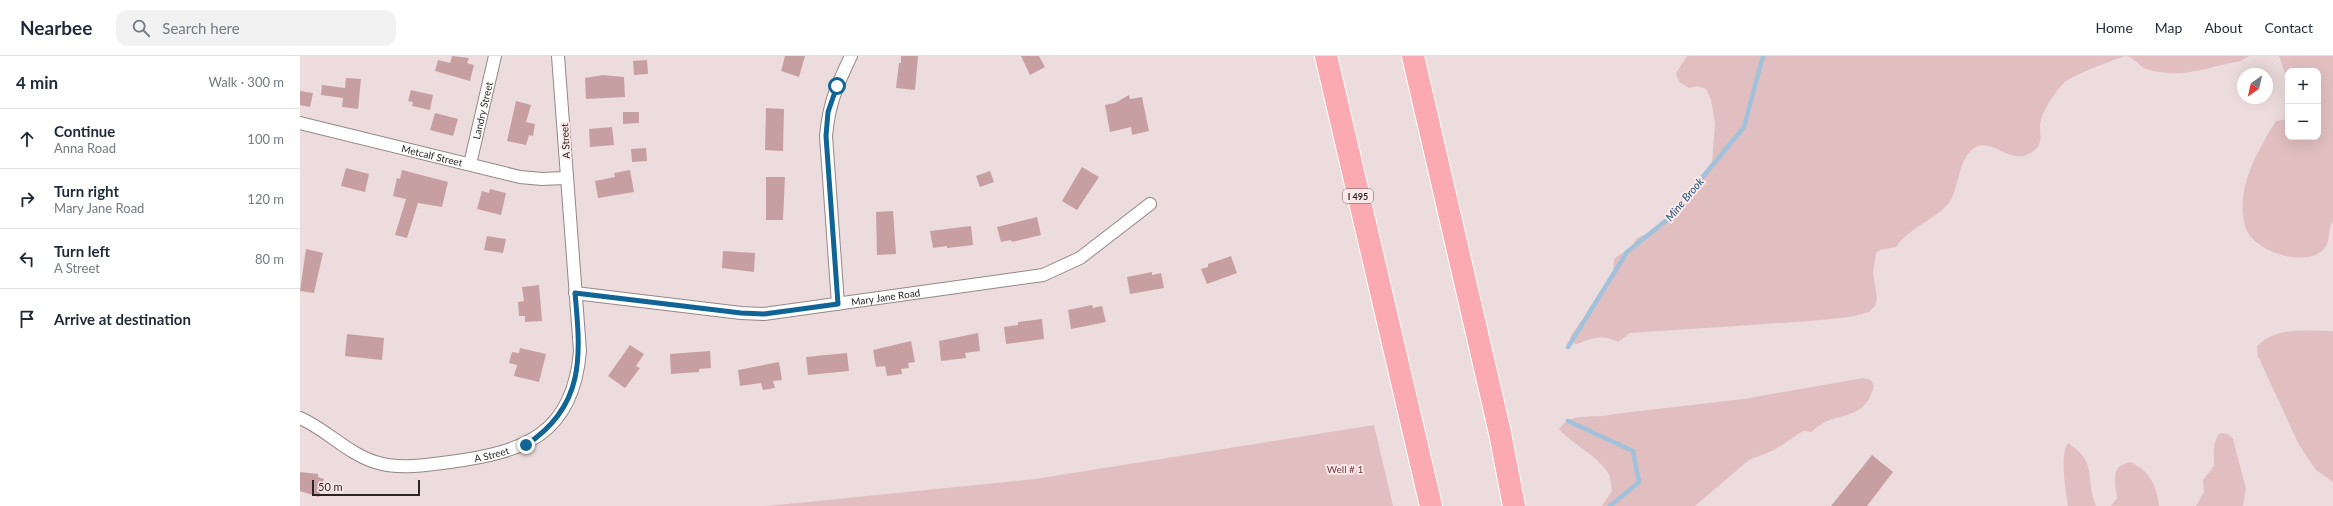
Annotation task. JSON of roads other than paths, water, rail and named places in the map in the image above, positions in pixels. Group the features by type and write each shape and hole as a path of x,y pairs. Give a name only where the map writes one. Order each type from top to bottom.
{"highway":[{"name":"I 495","path":"1326,56 1431,506"},
{"path":"1413,56 1472,320 1500,433 1514,506"}],"street":[{"name":"Landry Street","path":"470,164 495,56"},
{"name":"A Street","path":"300,418 357,455 395,467 416,467 486,457 526,445 542,434 556,420 574,387 580,351 565,178 566,158 558,56"},
{"path":"838,304 826,136 828,112 837,86 851,56"},
{"name":"Metcalf Street","path":"300,123 520,177 542,180 565,178"},
{"name":"Mary Jane Road","path":"575,293 741,313 764,314 1043,275 1080,258 1150,204"}],"waterway":[{"name":"Mine Brook","path":"1568,347 1627,252 1668,219 1744,127 1763,56"},
{"name":"Mine Brook","path":"1568,421 1633,451 1639,482 1610,506"}],"park label":[{"name":"Well # 1","path":"1345,469"}]}
